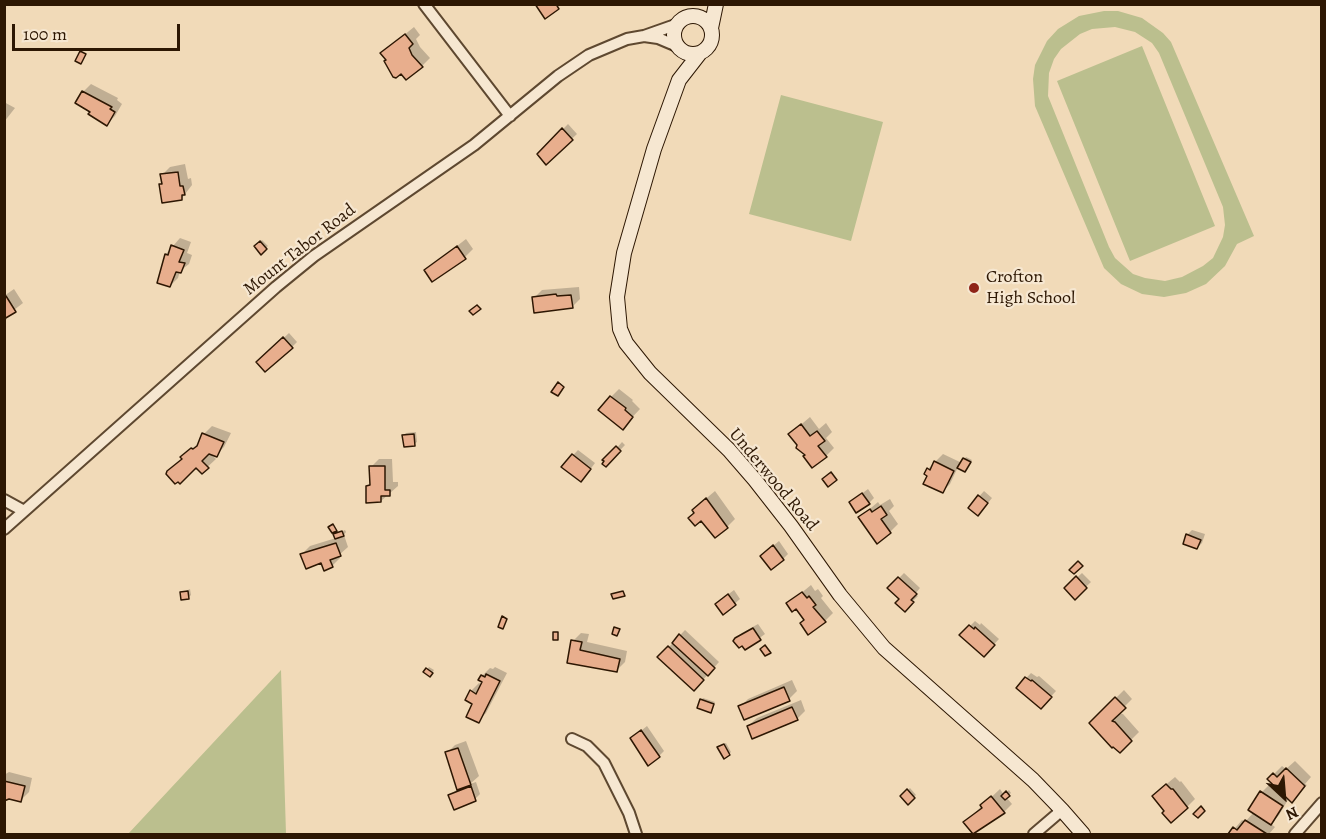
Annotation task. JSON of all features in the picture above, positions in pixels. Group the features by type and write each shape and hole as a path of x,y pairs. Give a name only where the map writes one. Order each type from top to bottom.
{"street":[{"path":"424,4 510,116"},
{"path":"678,47 674,35 684,20 701,4"},
{"path":"644,36 678,47 688,54 700,53 710,46 712,40 711,28 716,4"},
{"path":"684,20 703,18 711,28"},
{"name":"Mount Tabor Road","path":"4,529 291,274 474,145 558,76 589,55 627,39 644,36 684,20"},
{"name":"Underwood Road","path":"678,47 679,80"},
{"name":"Underwood Road","path":"700,53 679,80 654,149 619,278 617,314 626,343 650,373 729,450 755,480 840,595 884,648 1033,780 1083,834"},
{"path":"4,500 24,511"},
{"path":"572,739 587,746 604,763 636,834"},
{"path":"1295,834 1322,804"},
{"path":"1034,834 1062,810"}],"green space":[{"path":"1118,11 1142,18 1163,33 1171,42 1254,236 1237,244 1225,266 1206,284 1186,293 1164,297 1142,294 1121,284 1104,268 1035,106 1033,79 1035,65 1047,41 1058,29 1079,16","holes":["1115,27 1135,32 1152,43 1159,53 1223,207 1225,225 1223,237 1213,258 1182,277 1165,281 1133,274 1115,258 1048,96 1049,73 1054,59 1061,49 1080,34 1092,29"]},
{"path":"1142,46 1215,226 1130,261 1057,81"},
{"path":"781,95 883,122 851,241 749,214"},
{"path":"281,670 286,834 128,834"}],"building":[{"path":"535,4 556,4 559,9 545,19"},
{"path":"405,34 413,44 409,48 412,55 423,67 406,80 401,74 396,78 393,77 384,61 386,60 380,53"},
{"path":"80,51 86,54 81,64 75,61"},
{"path":"82,91 112,107 110,109 115,112 107,126 75,103"},
{"path":"562,128 573,140 546,165 537,154"},
{"path":"178,172 180,186 183,186 185,195 182,195 182,200 162,203 160,174"},
{"path":"260,241 267,249 261,255 254,246"},
{"path":"171,245 184,250 179,262 185,263 181,273 176,272 170,287 157,283 165,254 168,255"},
{"path":"457,246 466,259 432,282 424,270"},
{"path":"556,294 557,296 571,295 573,308 534,313 532,297"},
{"path":"6,296 16,312 4,319 4,297"},
{"path":"477,305 481,309 473,315 469,311"},
{"path":"283,337 293,348 265,372 256,362"},
{"path":"558,382 564,387 558,396 551,392"},
{"path":"610,396 626,408 625,410 633,417 623,430 598,410"},
{"path":"801,424 810,436 817,431 825,441 818,446 827,457 812,468 788,434"},
{"path":"202,433 224,442 217,457 209,454 202,461 209,468 202,474 196,468 180,484 178,482 175,484 166,474 167,471 182,459 180,457 197,446"},
{"path":"414,434 415,446 404,447 402,435"},
{"path":"616,446 621,451 606,467 602,464 604,461 602,460"},
{"path":"572,454 591,469 581,482 561,467"},
{"path":"963,458 971,462 965,472 957,468"},
{"path":"934,461 954,471 943,493 923,484 927,476 924,474 927,468 930,470"},
{"path":"369,466 385,466 385,490 390,490 390,496 381,496 381,502 366,503 366,486 370,485"},
{"path":"831,472 837,480 828,487 822,479"},
{"path":"862,493 870,504 856,513 849,502"},
{"path":"978,495 988,503 978,516 968,508"},
{"path":"706,498 728,528 715,538 701,521 695,526 688,518 694,513 692,510"},
{"path":"881,506 887,515 881,519 891,533 877,544 858,517 870,509 872,512"},
{"path":"333,524 337,531 332,533 328,527"},
{"path":"342,531 344,536 335,539 333,534"},
{"path":"1186,534 1201,540 1197,549 1183,544"},
{"path":"336,543 341,556 330,560 333,567 324,571 321,563 306,569 300,554"},
{"path":"773,545 784,560 771,570 760,556"},
{"path":"1078,561 1083,566 1074,574 1069,570"},
{"path":"1076,576 1087,588 1075,600 1064,588"},
{"path":"898,577 917,594 911,600 914,602 905,612 895,603 899,599 887,588"},
{"path":"188,591 189,599 181,600 180,592"},
{"path":"623,591 625,596 613,599 611,594"},
{"path":"802,592 807,598 809,596 816,605 813,607 826,622 808,635 800,623 804,620 796,609 792,612 786,603"},
{"path":"728,594 736,605 723,615 715,604"},
{"path":"502,616 507,619 503,629 498,627"},
{"path":"969,625 974,629 975,627 995,645 984,657 959,635"},
{"path":"614,627 620,629 617,636 612,634"},
{"path":"753,628 761,640 745,650 742,646 739,648 733,641 735,638"},
{"path":"553,632 558,632 558,640 553,640"},
{"path":"679,634 715,668 708,676 672,643"},
{"path":"571,640 582,642 580,650 620,659 617,672 567,663"},
{"path":"765,645 771,653 765,656 760,649"},
{"path":"668,646 704,680 694,691 657,657"},
{"path":"426,668 433,673 430,677 423,672"},
{"path":"486,674 500,681 479,723 466,717 472,704 465,700 470,690 476,694 482,682 478,680 481,675 485,677"},
{"path":"1025,677 1052,697 1041,709 1016,688"},
{"path":"784,687 790,701 744,720 738,706"},
{"path":"1115,697 1126,708 1112,721 1132,741 1120,753 1112,748 1089,723"},
{"path":"700,699 714,704 711,713 697,708"},
{"path":"792,707 798,720 752,739 747,726"},
{"path":"641,730 660,757 648,766 630,738"},
{"path":"724,744 730,755 724,759 717,747"},
{"path":"458,748 471,785 457,790 445,752"},
{"path":"1286,768 1305,786 1292,803 1267,779 1273,773 1277,777"},
{"path":"4,781 25,786 21,802 9,799 4,801"},
{"path":"1166,784 1188,808 1171,823 1152,796"},
{"path":"471,786 476,801 454,810 448,795"},
{"path":"907,789 915,798 908,805 900,796"},
{"path":"1006,791 1010,796 1005,800 1001,796"},
{"path":"1260,791 1283,806 1271,825 1248,810"},
{"path":"991,796 1005,813 973,834 963,822 982,808 980,805"},
{"path":"1201,806 1205,811 1198,818 1193,814"},
{"path":"1245,820 1267,834 1228,834 1233,827 1237,830"}],"place":[{"name":"Crofton High School","path":"974,288"}]}
